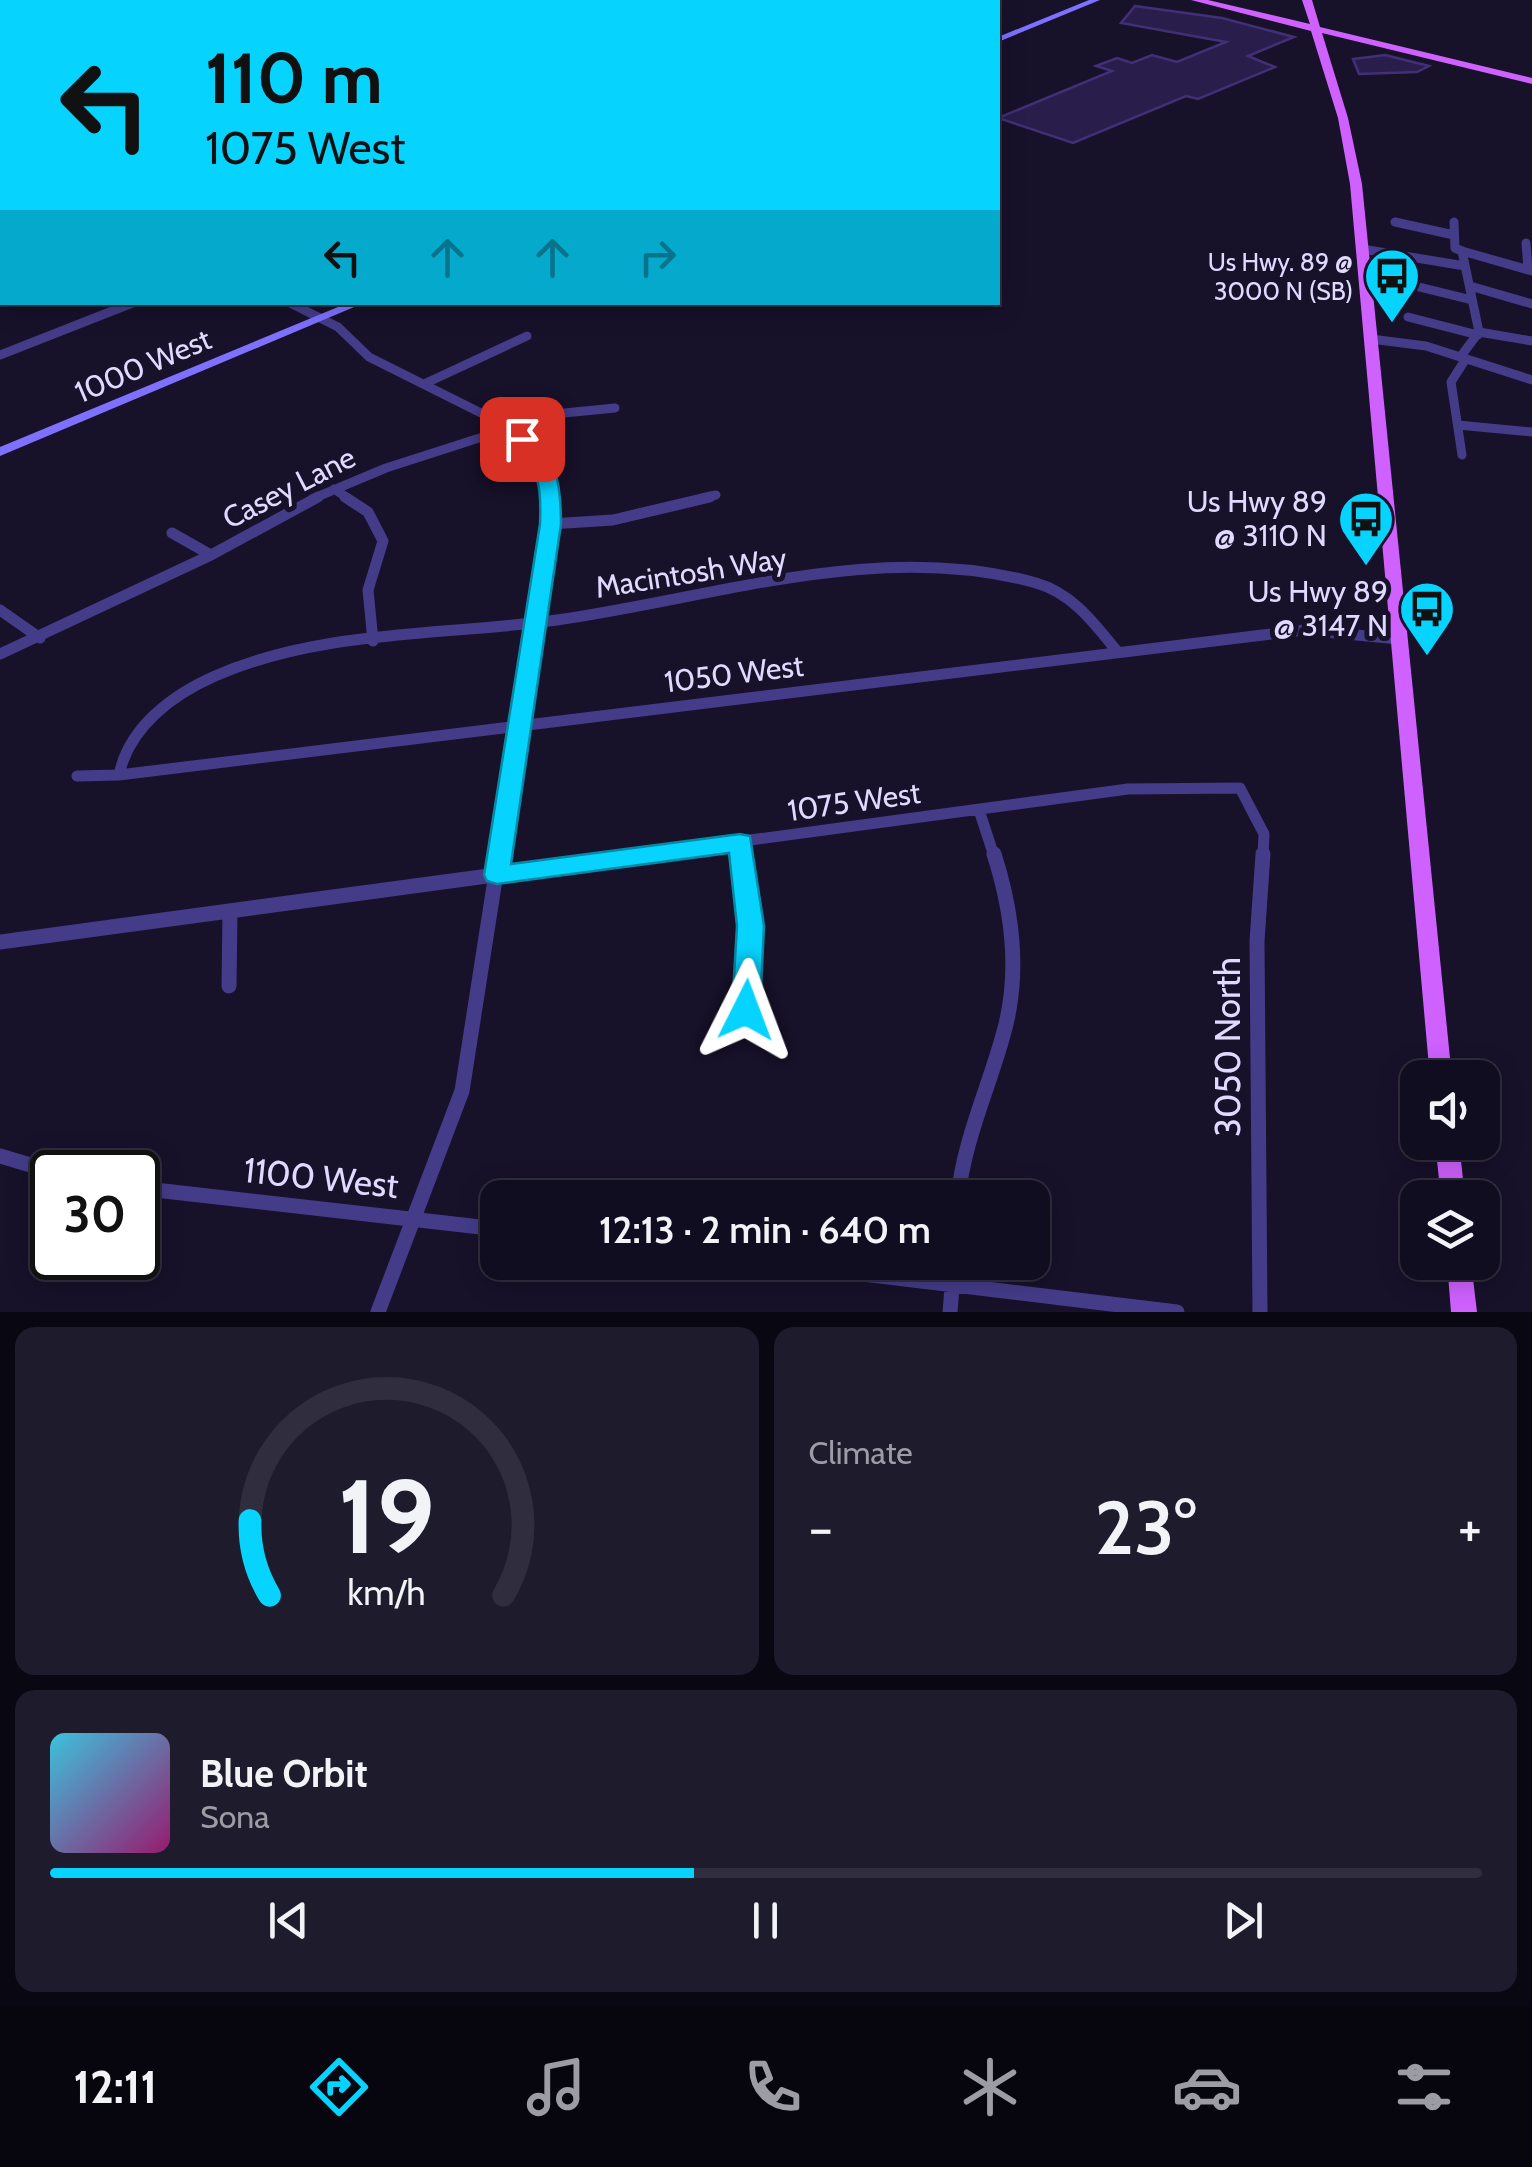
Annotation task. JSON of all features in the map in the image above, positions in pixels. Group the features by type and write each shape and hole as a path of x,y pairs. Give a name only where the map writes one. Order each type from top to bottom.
{"main road":[{"path":"1196,0 1532,81"},
{"path":"1307,0 1352,156 1439,1060"},
{"path":"1243,12 1295,6"},
{"path":"1327,67 1337,48 1381,45"},
{"path":"1461,1280 1464,1312"}],"street":[{"path":"1000,39 1096,0"},
{"path":"1395,222 1454,236"},
{"path":"1454,222 1455,248 1530,271 1526,242"},
{"path":"1362,249 1465,266"},
{"path":"1462,251 1479,333 1452,375 1462,455"},
{"path":"1402,283 1472,300"},
{"path":"1470,286 1532,304"},
{"path":"0,354 127,305"},
{"path":"294,305 338,327 361,352 510,428 545,468 552,488 550,524 462,1091 378,1312"},
{"name":"1000 West","path":"0,452 355,305"},
{"path":"1408,318 1532,343"},
{"path":"424,384 527,336"},
{"path":"1371,340 1426,346 1530,379"},
{"name":"Casey Lane","path":"0,654 211,555 334,489 415,458 568,411 615,408"},
{"path":"1458,426 1532,432"},
{"path":"334,489 368,512 381,532 383,540 368,590 373,641"},
{"path":"550,524 613,520 716,494"},
{"path":"172,534 211,555"},
{"name":"Macintosh Way","path":"119,776 120,760 136,736 166,705 214,676 268,657 532,623 757,586 916,566 1036,583 1079,604 1116,650"},
{"path":"0,610 40,638"},
{"name":"1050 West","path":"77,776 119,776 1116,650 1304,630 1399,639"},
{"name":"1075 West","path":"0,942 1128,789 1240,788"},
{"name":"3050 North","path":"1240,788 1264,834 1257,942 1260,1312"},
{"path":"959,1180 959,1165 1006,1026 1011,996 1014,941 1006,883 979,810"},
{"path":"733,1032 746,1010 750,926 740,842"},
{"path":"230,912 230,986"},
{"path":"0,1156 30,1165"},
{"name":"1100 West","path":"160,1190 480,1227"},
{"path":"906,1280 1177,1312"},
{"path":"950,1312 953,1280"}],"building":[{"path":"1135,6 1222,18 1294,37 1248,56 1275,67 1198,99 1186,96 1073,143 1000,119 1112,71 1096,66 1117,58 1132,63 1152,55 1177,62 1226,42 1121,23"},
{"path":"1385,55 1429,66 1417,72 1359,74 1353,59"}],"place":[{"name":"Us Hwy. 89 @ 3000 N (SB)","path":"1392,325"},
{"name":"Us Hwy 89 @ 3110 N","path":"1366,568"},
{"name":"Us Hwy 89 @ 3147 N","path":"1427,658"}],"route":[{"path":"522,439 536,452 552,488 550,524 532,623 497,875 740,842 750,926 746,1010"}]}
